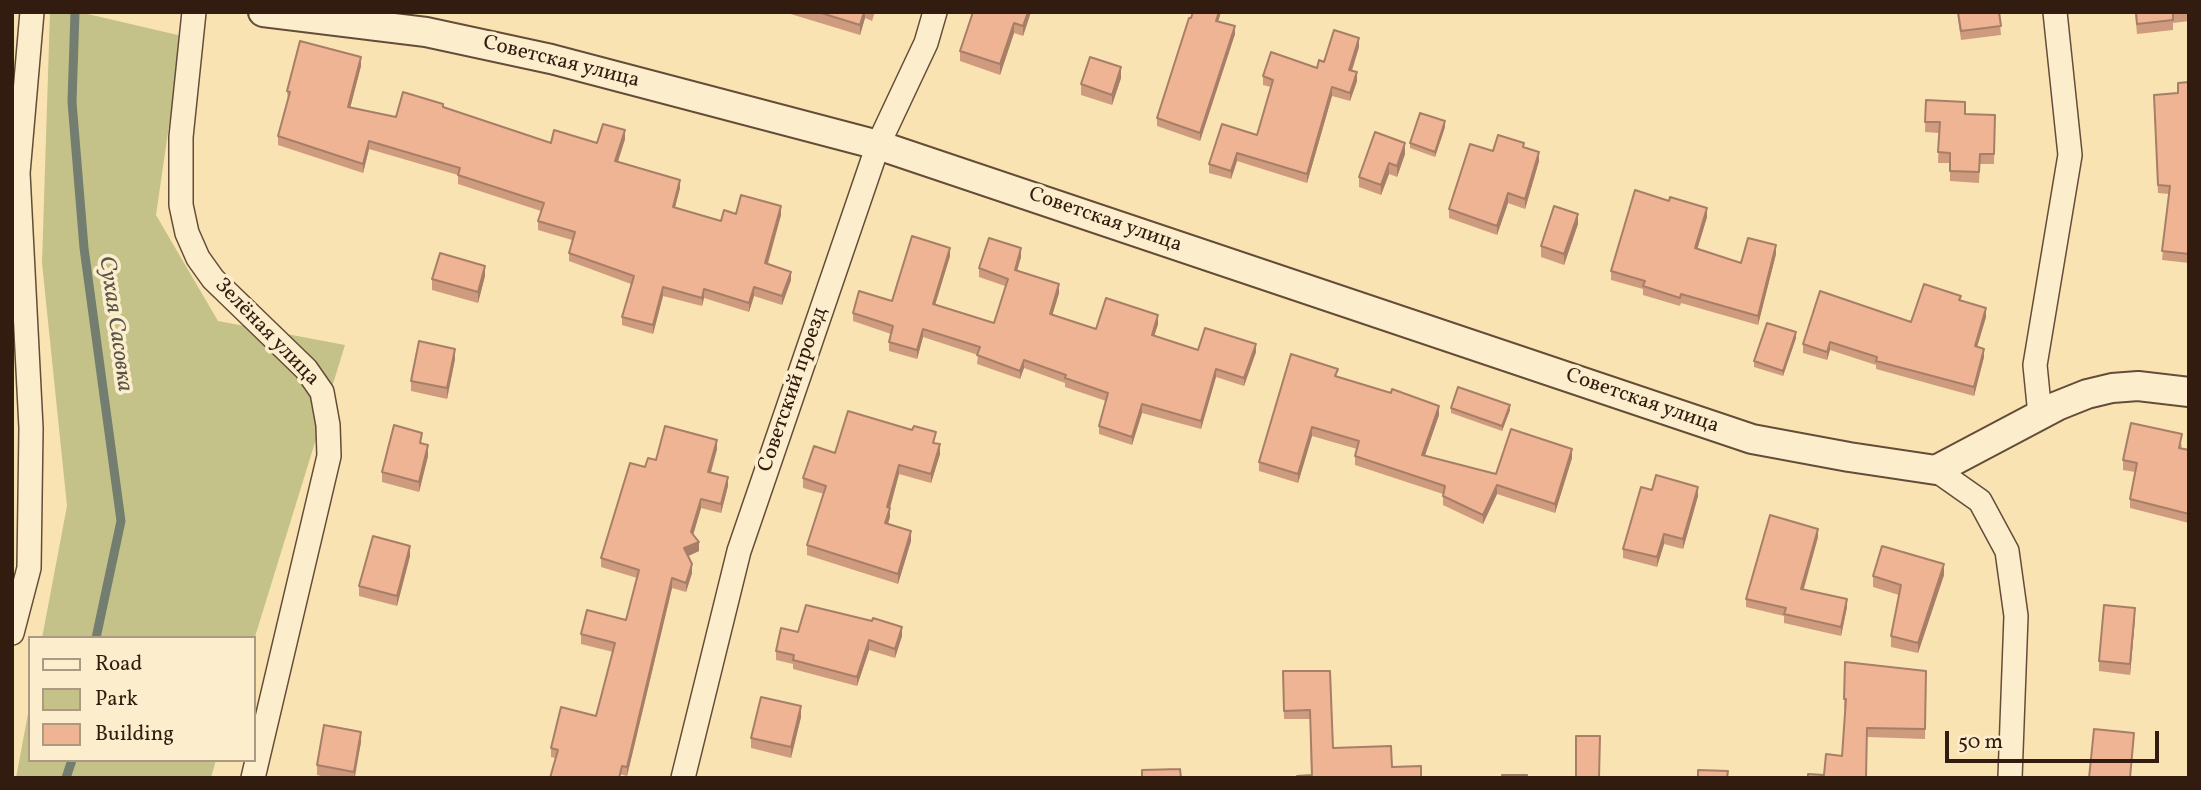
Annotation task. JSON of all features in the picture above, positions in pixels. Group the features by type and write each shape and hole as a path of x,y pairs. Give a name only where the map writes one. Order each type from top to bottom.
{"street":[{"path":"12,633 29,568 22,428 18,173 32,12"},
{"name":"Зелёная улица","path":"194,12 181,137 181,205 187,233 198,258 213,279 306,369 321,392 328,425 329,456 253,778"},
{"name":"Советская улица","path":"263,12 426,32 539,56 878,145 1752,439 1936,470 1980,501 2007,551 2016,616 2010,778"},
{"name":"Советский проезд","path":"683,778 739,551 878,145 926,43 934,12"},
{"path":"2040,415 2035,365 2070,155 2054,12"},
{"path":"1936,470 2040,415 2087,394 2138,386 2189,392"}],"green space":[{"path":"50,12 79,12 182,36 156,215 218,321 345,345 255,636 42,636 67,506 42,263"},
{"path":"28,714 28,762 215,762 211,778 16,778"}],"building":[{"path":"818,12 864,12 860,25"},
{"path":"973,12 1028,12 1023,26 1014,23 1000,64 960,51"},
{"path":"1193,12 1219,12 1216,21 1235,26 1200,133 1157,118"},
{"path":"1958,12 1999,12 2001,26 1961,31"},
{"path":"2136,12 2182,12 2173,13 2173,20 2137,24"},
{"path":"1334,30 1359,38 1349,70 1357,72 1350,93 1332,87 1307,174 1237,153 1231,171 1209,164 1222,124 1257,135 1273,80 1263,76 1271,52 1317,68 1319,60 1324,62"},
{"path":"300,41 361,57 348,107 396,117 403,92 551,143 554,130 597,143 603,124 625,130 615,161 680,180 673,207 721,221 724,210 736,214 741,195 781,206 765,263 791,272 782,296 754,287 749,303 704,289 702,298 663,287 653,325 622,317 634,276 569,253 575,232 538,221 544,203 458,175 460,168 369,141 363,164 278,136"},
{"path":"1090,57 1121,67 1112,95 1081,84"},
{"path":"2189,82 2189,254 2162,251 2170,186 2158,185 2154,95 2178,93 2178,83"},
{"path":"1926,100 1965,102 1965,114 1995,115 1994,154 1980,154 1979,172 1950,171 1950,153 1938,152 1940,122 1925,122"},
{"path":"1420,113 1445,121 1435,152 1410,143"},
{"path":"1375,132 1405,143 1397,166 1389,163 1381,185 1359,177"},
{"path":"1498,135 1524,143 1523,147 1539,152 1525,199 1508,193 1497,226 1449,209 1470,144 1493,151"},
{"path":"1635,190 1669,201 1670,197 1707,208 1695,248 1741,263 1748,238 1776,245 1758,316 1681,294 1680,298 1643,286 1645,281 1611,271"},
{"path":"1554,206 1578,214 1564,254 1541,246"},
{"path":"912,236 950,248 933,304 994,323 1008,279 979,268 989,238 1021,248 1015,270 1059,284 1050,314 1096,329 1106,298 1158,315 1152,335 1198,350 1205,328 1256,344 1244,378 1216,369 1201,421 1142,404 1132,437 1099,426 1108,393 1065,378 1066,375 1024,360 1020,371 977,355 980,347 923,329 917,350 889,342 893,326 853,313 859,291 892,301"},
{"path":"440,253 485,266 478,292 432,279"},
{"path":"1924,284 1961,296 1959,300 1986,308 1975,346 1984,349 1974,387 1876,361 1877,357 1830,342 1827,352 1803,344 1820,291 1911,322"},
{"path":"1767,323 1796,332 1783,371 1754,361"},
{"path":"419,341 455,349 447,388 411,381"},
{"path":"1291,354 1338,369 1335,376 1391,393 1392,389 1439,406 1422,455 1496,474 1511,429 1572,449 1555,504 1497,485 1483,515 1443,496 1445,486 1355,456 1359,441 1312,427 1298,474 1259,462"},
{"path":"1458,387 1510,405 1502,426 1451,408"},
{"path":"848,411 912,430 914,426 936,432 933,443 940,444 931,474 899,465 885,523 911,531 898,574 807,545 826,486 803,478 814,446 835,453"},
{"path":"2131,423 2182,434 2179,448 2189,450 2189,514 2130,499 2137,463 2123,460"},
{"path":"394,425 422,433 420,443 428,445 419,482 382,472"},
{"path":"665,426 717,440 708,472 728,477 721,504 701,499 691,532 699,542 684,548 692,564 686,583 672,578 627,767 622,766 619,778 550,778 558,750 551,748 561,707 596,716 615,643 581,634 587,610 626,620 639,570 601,558 630,463 645,467 648,458 656,460"},
{"path":"1656,475 1698,487 1683,539 1664,534 1657,557 1623,549 1641,487 1652,490"},
{"path":"1770,515 1818,529 1801,589 1847,599 1841,627 1784,614 1786,608 1746,599"},
{"path":"373,536 410,546 397,596 359,586"},
{"path":"1882,546 1944,564 1918,643 1891,636 1901,585 1873,576"},
{"path":"806,605 872,621 873,618 902,627 895,649 869,640 857,677 793,660 794,655 776,651 781,628 798,632"},
{"path":"2104,605 2135,608 2130,664 2099,661"},
{"path":"1845,662 1926,671 1925,729 1867,728 1866,778 1808,778 1808,774 1824,775 1826,754 1842,756 1846,699"},
{"path":"1283,671 1330,671 1333,748 1391,746 1392,767 1421,766 1421,778 1297,778 1312,775 1310,710 1284,711"},
{"path":"761,697 801,706 791,747 751,738"},
{"path":"324,725 361,732 354,772 317,765"},
{"path":"2094,729 2134,733 2130,778 2089,778"},
{"path":"1576,736 1600,736 1599,778 1576,778"},
{"path":"1180,769 1181,778 1142,778 1142,770"},
{"path":"1698,770 1728,771 1727,778 1698,778"},
{"path":"1502,775 1527,775 1527,778 1502,778"}],"waterway":[{"name":"Сухая Сасовка","path":"75,12 72,102 84,248 121,521 96,636"},
{"name":"Сухая Сасовка","path":"66,778 71,762"}]}
